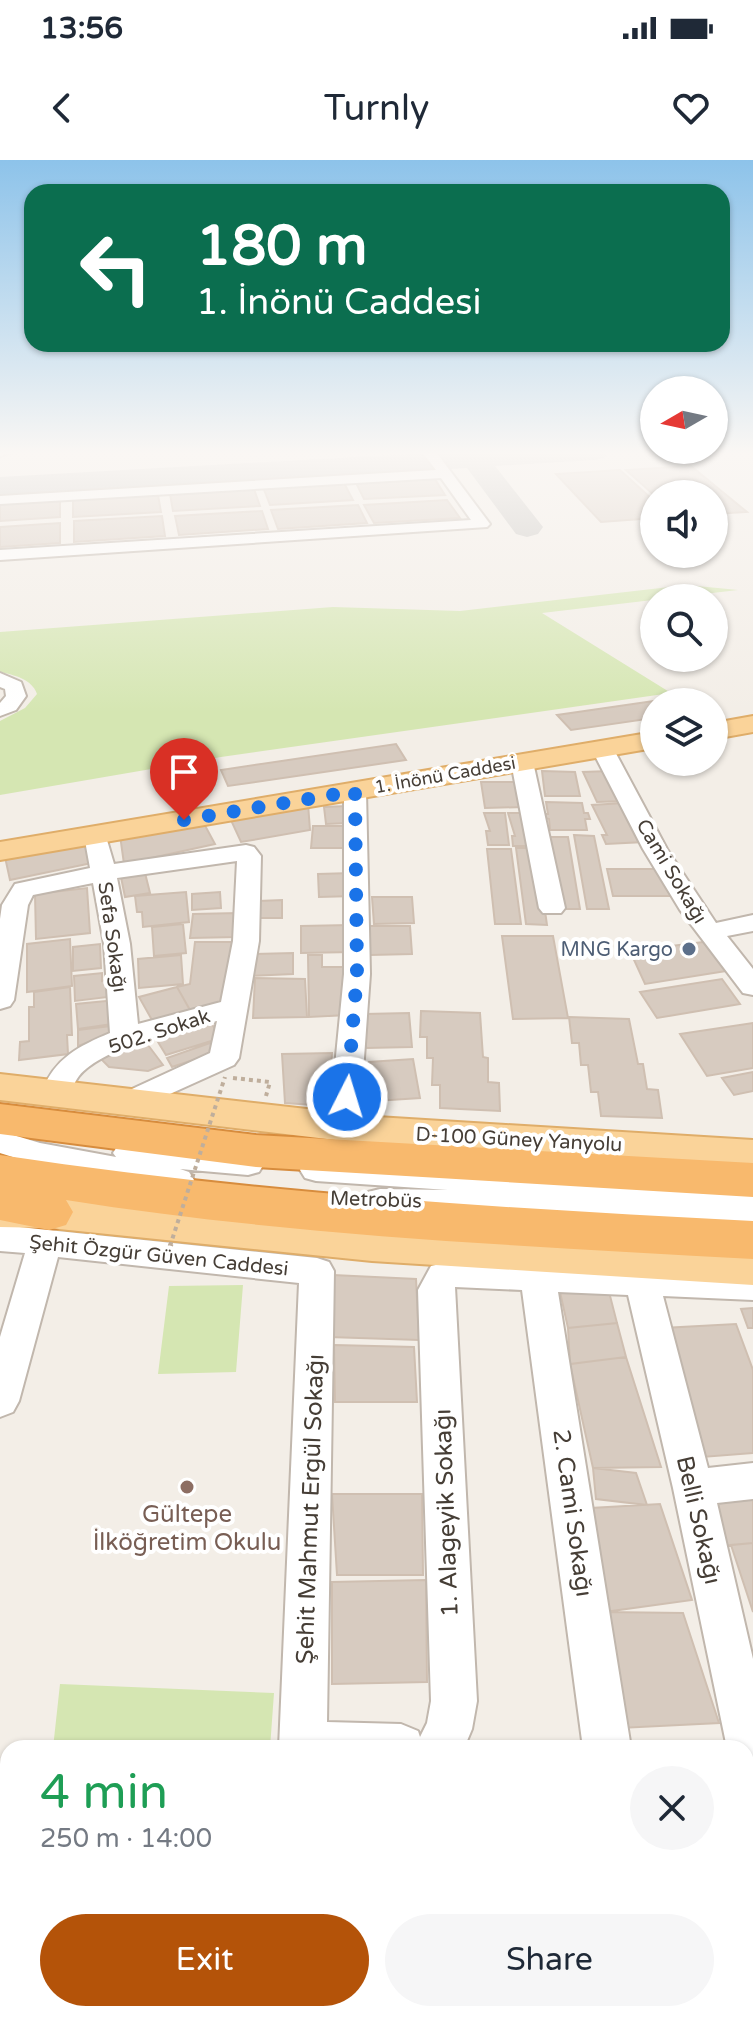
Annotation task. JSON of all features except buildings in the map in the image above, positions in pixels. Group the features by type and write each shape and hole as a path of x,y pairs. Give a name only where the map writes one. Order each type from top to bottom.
{"highway":[{"path":"0,1088 80,1109 224,1132 753,1180"},
{"path":"1,1144 257,1134"},
{"path":"1,1144 132,1191 380,1216 753,1240"},
{"path":"0,1202 47,1228"}],"main road":[{"path":"728,728 753,724"},
{"name":"1. İnönü Caddesi","path":"0,851 640,742"},
{"name":"D-100 Güney Yanyolu","path":"0,1088 57,1091 130,1102 257,1134 344,1128 753,1154"},
{"path":"0,1211 47,1228 753,1268"}],"street":[{"path":"0,555 251,539"},
{"path":"0,679 14,686 16,696 9,706 0,710"},
{"name":"Cami Sokağı","path":"602,748 655,849 708,932 753,987"},
{"path":"522,762 552,908"},
{"path":"344,1128 357,974 355,791"},
{"name":"Sefa Sokağı","path":"96,835 117,944 125,1039"},
{"path":"0,1000 15,905 24,889 104,873 246,852 249,856 246,941 224,1058 130,1102"},
{"path":"708,932 753,923"},
{"name":"502. Sokak","path":"57,1091 66,1071 125,1039 232,1008"},
{"name":"Metrobüs","path":"1,1144 399,1176 753,1198"},
{"name":"Metrobüs","path":"1,1144 146,1175 296,1195 753,1219"},
{"path":"0,1401 47,1228"},
{"name":"Şehit Özgür Güven Caddesi","path":"0,1238 47,1228 317,1271"},
{"name":"Şehit Mahmut Ergül Sokağı","path":"303,1740 317,1271"},
{"name":"1. Alageyik Sokağı","path":"443,1740 449,1729 454,1701 436,1290 443,1276 538,1278"},
{"path":"538,1278 753,1286"},
{"name":"2. Cami Sokağı","path":"538,1278 606,1740"},
{"name":"Belli Sokağı","path":"642,1281 693,1488 743,1670 751,1740"},
{"path":"693,1488 753,1481"}],"path":[{"path":"170,1247 225,1077 270,1082 257,1134"}],"green space":[{"path":"640,590 640,602 542,613 663,688 640,688 640,697 221,757 0,795 0,721 25,708 37,694 27,681 0,672 0,632 333,607 460,611"},
{"path":"243,1285 236,1372 158,1374 169,1286"},
{"path":"60,1684 274,1693 271,1740 54,1740"}],"place":[{"name":"MNG Kargo","path":"689,949"},
{"name":"Gültepe İlköğretim Okulu","path":"187,1487"}],"route":[{"path":"184,820 355,791 357,974 347,1097"}]}
